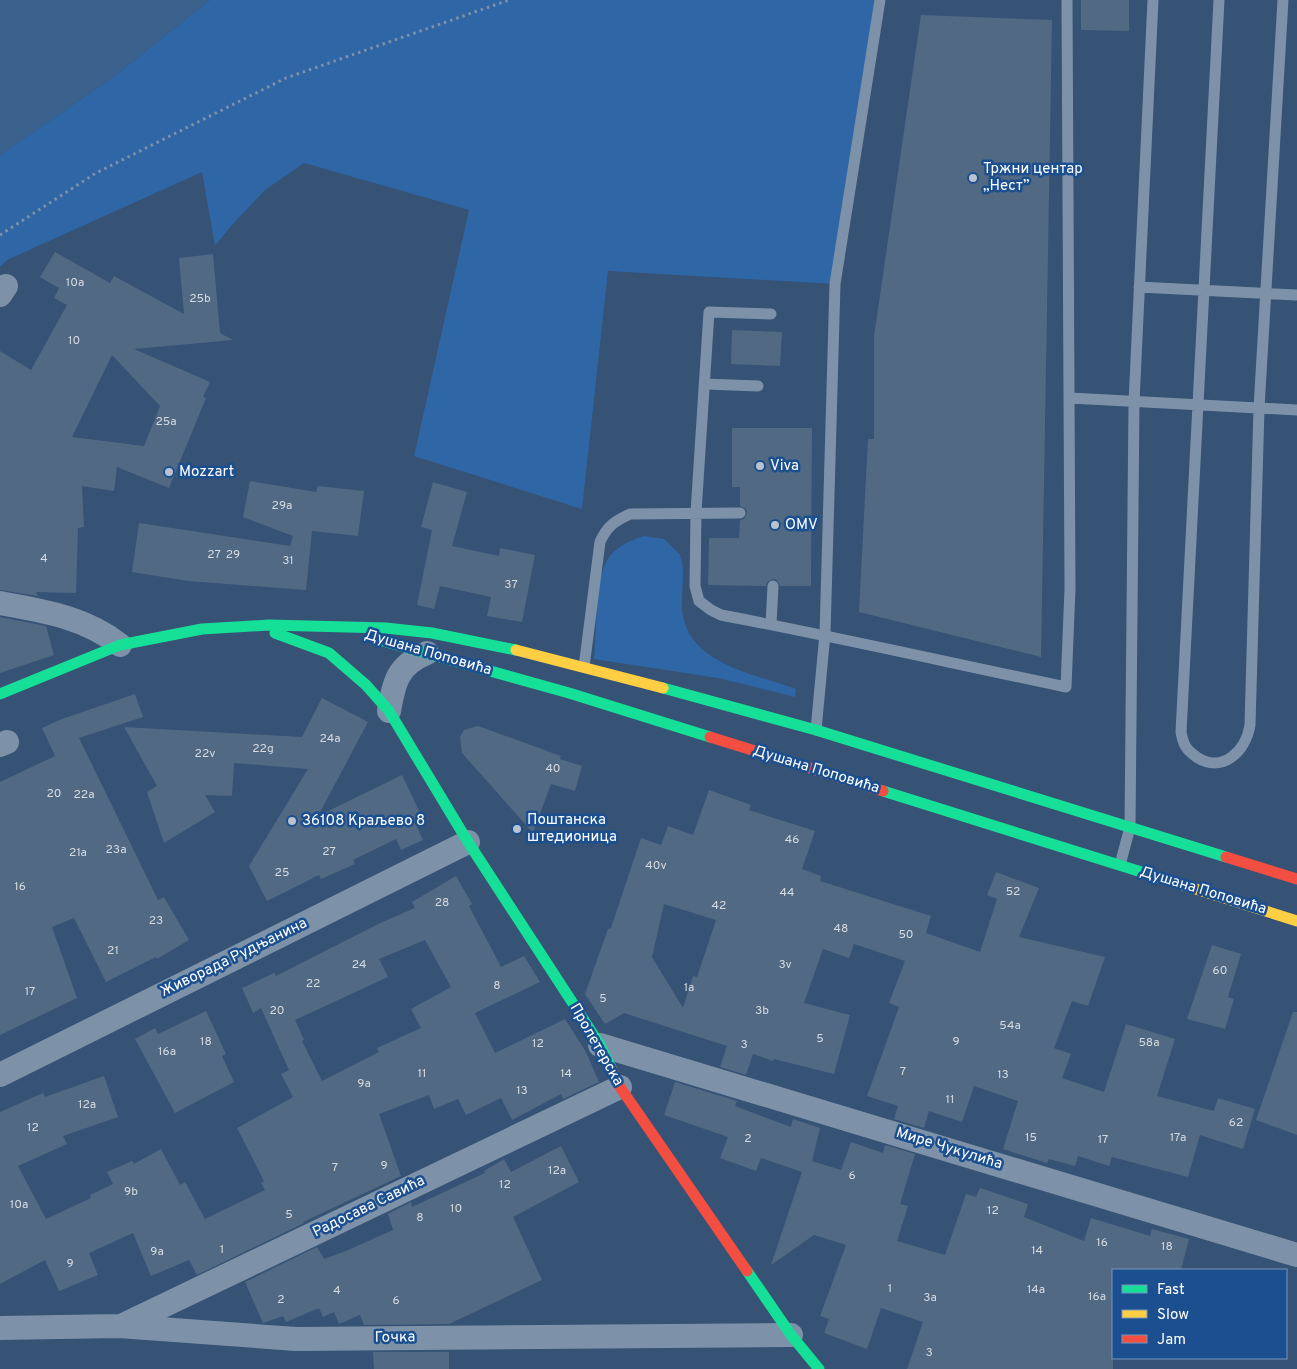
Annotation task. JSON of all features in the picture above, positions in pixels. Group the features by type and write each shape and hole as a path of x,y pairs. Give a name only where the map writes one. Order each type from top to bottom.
{"main road":[{"name":"Душана Поповића","path":"0,694 120,645 202,629 255,626 333,627 386,628 432,633 542,655 816,730 1297,879"},
{"name":"Пролетерска","path":"255,626 330,653 366,685 389,711 468,842 600,1045 620,1087 791,1335 819,1369"},
{"name":"Душана Поповића","path":"333,627 569,693 1297,921"}],"street":[{"path":"0,603 59,615 86,624 104,633 120,645"},
{"path":"389,711 393,686 402,670 411,660 427,653"},
{"name":"Живорада Рудњанина","path":"0,1075 468,842"},
{"name":"Мире Чукулића","path":"600,1045 1297,1255"},
{"name":"Радосава Савића","path":"119,1326 620,1087"},
{"name":"Гочка","path":"0,1328 119,1326 296,1339 791,1335"}],"lane":[{"path":"816,730 825,634 835,284 880,0"},
{"path":"771,314 709,312 696,512 695,586 699,600 711,610 722,615 825,634 860,644 1066,687 1070,589 1067,0"},
{"path":"1120,865 1130,827 1134,402 1153,0"},
{"path":"1219,0 1196,405 1181,732 1186,748 1195,756 1207,763 1218,764 1232,758 1243,747 1248,737 1250,725 1259,408 1283,0"},
{"path":"1139,287 1297,295"},
{"path":"705,384 758,386"},
{"path":"1070,398 1297,410"},
{"path":"584,667 600,542 605,530 614,521 630,514 740,513"},
{"path":"771,624 773,586"}],"path":[{"path":"0,235 96,173 286,78 509,0"}],"shaded area":[{"path":"0,0 210,0 113,77 0,155"},
{"path":"210,0 880,0 835,284 608,271 582,509 414,456 469,210 304,163 265,190 215,246 202,172 7,260 0,267 0,155 113,77"},
{"path":"644,536 664,539 680,555 683,570 683,616 689,633 699,646 729,666 796,689 795,697 718,678 594,659 598,596 602,572 606,562 622,545"}],"building":[{"path":"1081,0 1129,0 1129,31 1081,30"},
{"name":"Тржни центар „Нест”","path":"921,15 1052,20 1041,657 859,612 868,439 874,439 874,336"},
{"path":"55,252 110,283 114,276 184,314 179,258 213,254 220,333 233,340 134,349 210,382 203,397 206,398 169,488 117,467 114,491 82,486 84,527 78,528 76,593 36,592 38,596 0,590 0,351 31,370 67,305 54,298 59,288 40,277","holes":["112,355 160,406 144,446 72,437"]},
{"path":"732,330 782,332 780,366 731,364"},
{"name":"OMV","path":"732,428 812,428 811,586 780,586 777,580 773,579 767,582 766,586 708,585 709,538 739,538 740,520 744,519 747,513 746,509 740,506 740,487 732,487"},
{"path":"250,481 316,492 318,486 364,491 358,536 312,531 306,590 188,581 132,572 139,523 290,546 293,536 243,517"},
{"path":"433,482 467,492 452,546 499,556 500,548 535,555 522,622 487,616 491,597 440,586 434,609 417,605 432,530 421,527"},
{"path":"0,617 46,626 54,655 0,673"},
{"path":"135,694 143,717 79,738 158,900 164,897 189,940 157,959 156,957 106,982 74,918 52,927 77,998 0,1035 0,782 55,756 42,728 62,719"},
{"path":"322,698 368,722 318,816 402,775 425,823 417,827 423,840 401,850 396,839 353,860 355,864 321,879 319,875 267,901 249,866 308,769 234,763 232,796 205,795 215,812 164,843 147,792 157,786 124,727 302,737"},
{"path":"478,726 561,756 560,759 582,766 575,791 551,784 533,833 462,753 460,737 464,730"},
{"path":"709,790 751,805 749,810 815,831 802,869 821,876 820,881 931,916 926,933 980,952 997,899 987,895 996,872 1039,888 1019,937 1105,957 1088,1006 1072,1001 1054,1048 1071,1054 1062,1078 1104,1092 1126,1024 1175,1039 1157,1096 1214,1111 1218,1098 1255,1109 1243,1149 1200,1135 1188,1177 1112,1157 1109,1166 1078,1156 1075,1166 1049,1159 1047,1163 1003,1149 1018,1101 974,1086 962,1122 929,1111 924,1128 894,1119 898,1106 867,1096 899,1007 889,1003 905,961 854,944 849,958 823,949 804,1003 850,1015 834,1074 774,1059 773,1061 753,1054 746,1075 720,1067 727,1046 624,1013 605,1024 585,994 608,929 611,928 641,838 661,845 668,826 693,835","holes":["664,904 716,920 697,977 693,976 683,1008 652,957"]},
{"path":"456,876 472,904 469,906 501,967 524,956 540,982 475,1013 495,1053 565,1019 586,1052 599,1082 563,1099 561,1094 512,1120 501,1098 466,1115 458,1099 434,1109 429,1095 379,1114 401,1176 197,1275 189,1260 151,1276 133,1233 89,1253 98,1275 59,1291 45,1260 0,1284 0,1112 43,1093 45,1097 104,1076 118,1117 63,1136 67,1144 18,1166 46,1219 91,1198 90,1195 113,1184 107,1172 132,1161 134,1164 161,1149 180,1185 185,1182 205,1219 265,1190 261,1183 264,1181 237,1128 293,1097 281,1074 289,1070 261,1008 253,1013 242,988 274,973 276,976 380,923 415,908 412,902","holes":["425,940 451,987 411,1009 421,1028 377,1048 379,1052 322,1081 302,1041 304,1040 295,1020 388,977 379,959"]},
{"path":"1212,945 1241,954 1228,997 1234,999 1225,1029 1187,1019"},
{"path":"206,1011 226,1054 222,1056 234,1082 175,1113 135,1039 155,1028 158,1034"},
{"path":"1293,1012 1297,1012 1297,1135 1256,1120"},
{"path":"675,1082 737,1101 735,1106 791,1127 793,1119 820,1128 812,1161 841,1170 851,1142 883,1153 885,1145 915,1154 900,1204 908,1206 897,1241 945,1255 966,1194 976,1197 980,1188 1028,1204 1024,1217 1084,1241 1091,1218 1150,1236 1152,1229 1189,1239 1181,1269 1112,1269 1113,1369 907,1369 923,1322 881,1308 867,1349 824,1333 829,1319 820,1316 846,1245 814,1235 771,1265 802,1172 761,1158 756,1171 720,1158 728,1137 664,1115"},
{"path":"561,1146 579,1182 513,1217 542,1280 449,1324 364,1325 360,1315 339,1324 334,1312 323,1317 319,1308 286,1322 283,1316 263,1323 245,1282 317,1247 324,1259 346,1251 393,1230 388,1214 411,1202 412,1207 485,1173 484,1171 504,1159 511,1172"},
{"path":"373,1352 449,1352 449,1369 374,1369"}],"traffic: fast":[{"path":"0,694 120,645 202,629 269,625 386,628 432,633 516,650"},
{"path":"275,633 329,653 366,685 389,711 468,842 600,1045 612,1070"},
{"path":"383,641 569,693 710,737"},
{"path":"663,688 816,730 1226,857"},
{"path":"883,791 1183,885"},
{"path":"747,1271 791,1335 819,1369"}],"traffic: slow":[{"path":"516,650 663,688"},
{"path":"1183,885 1297,921"}],"traffic: jam":[{"path":"710,737 883,791"},
{"path":"1226,857 1297,879"},
{"path":"612,1070 620,1087 747,1271"}],"place":[{"name":"Тржни центар „Нест”","path":"973,178"},
{"name":"Viva","path":"760,466"},
{"name":"Mozzart","path":"169,472"},
{"name":"OMV","path":"775,525"},
{"name":"36108 Краљево 8","path":"292,821"},
{"name":"Поштанска штедионица","path":"517,829"}]}
